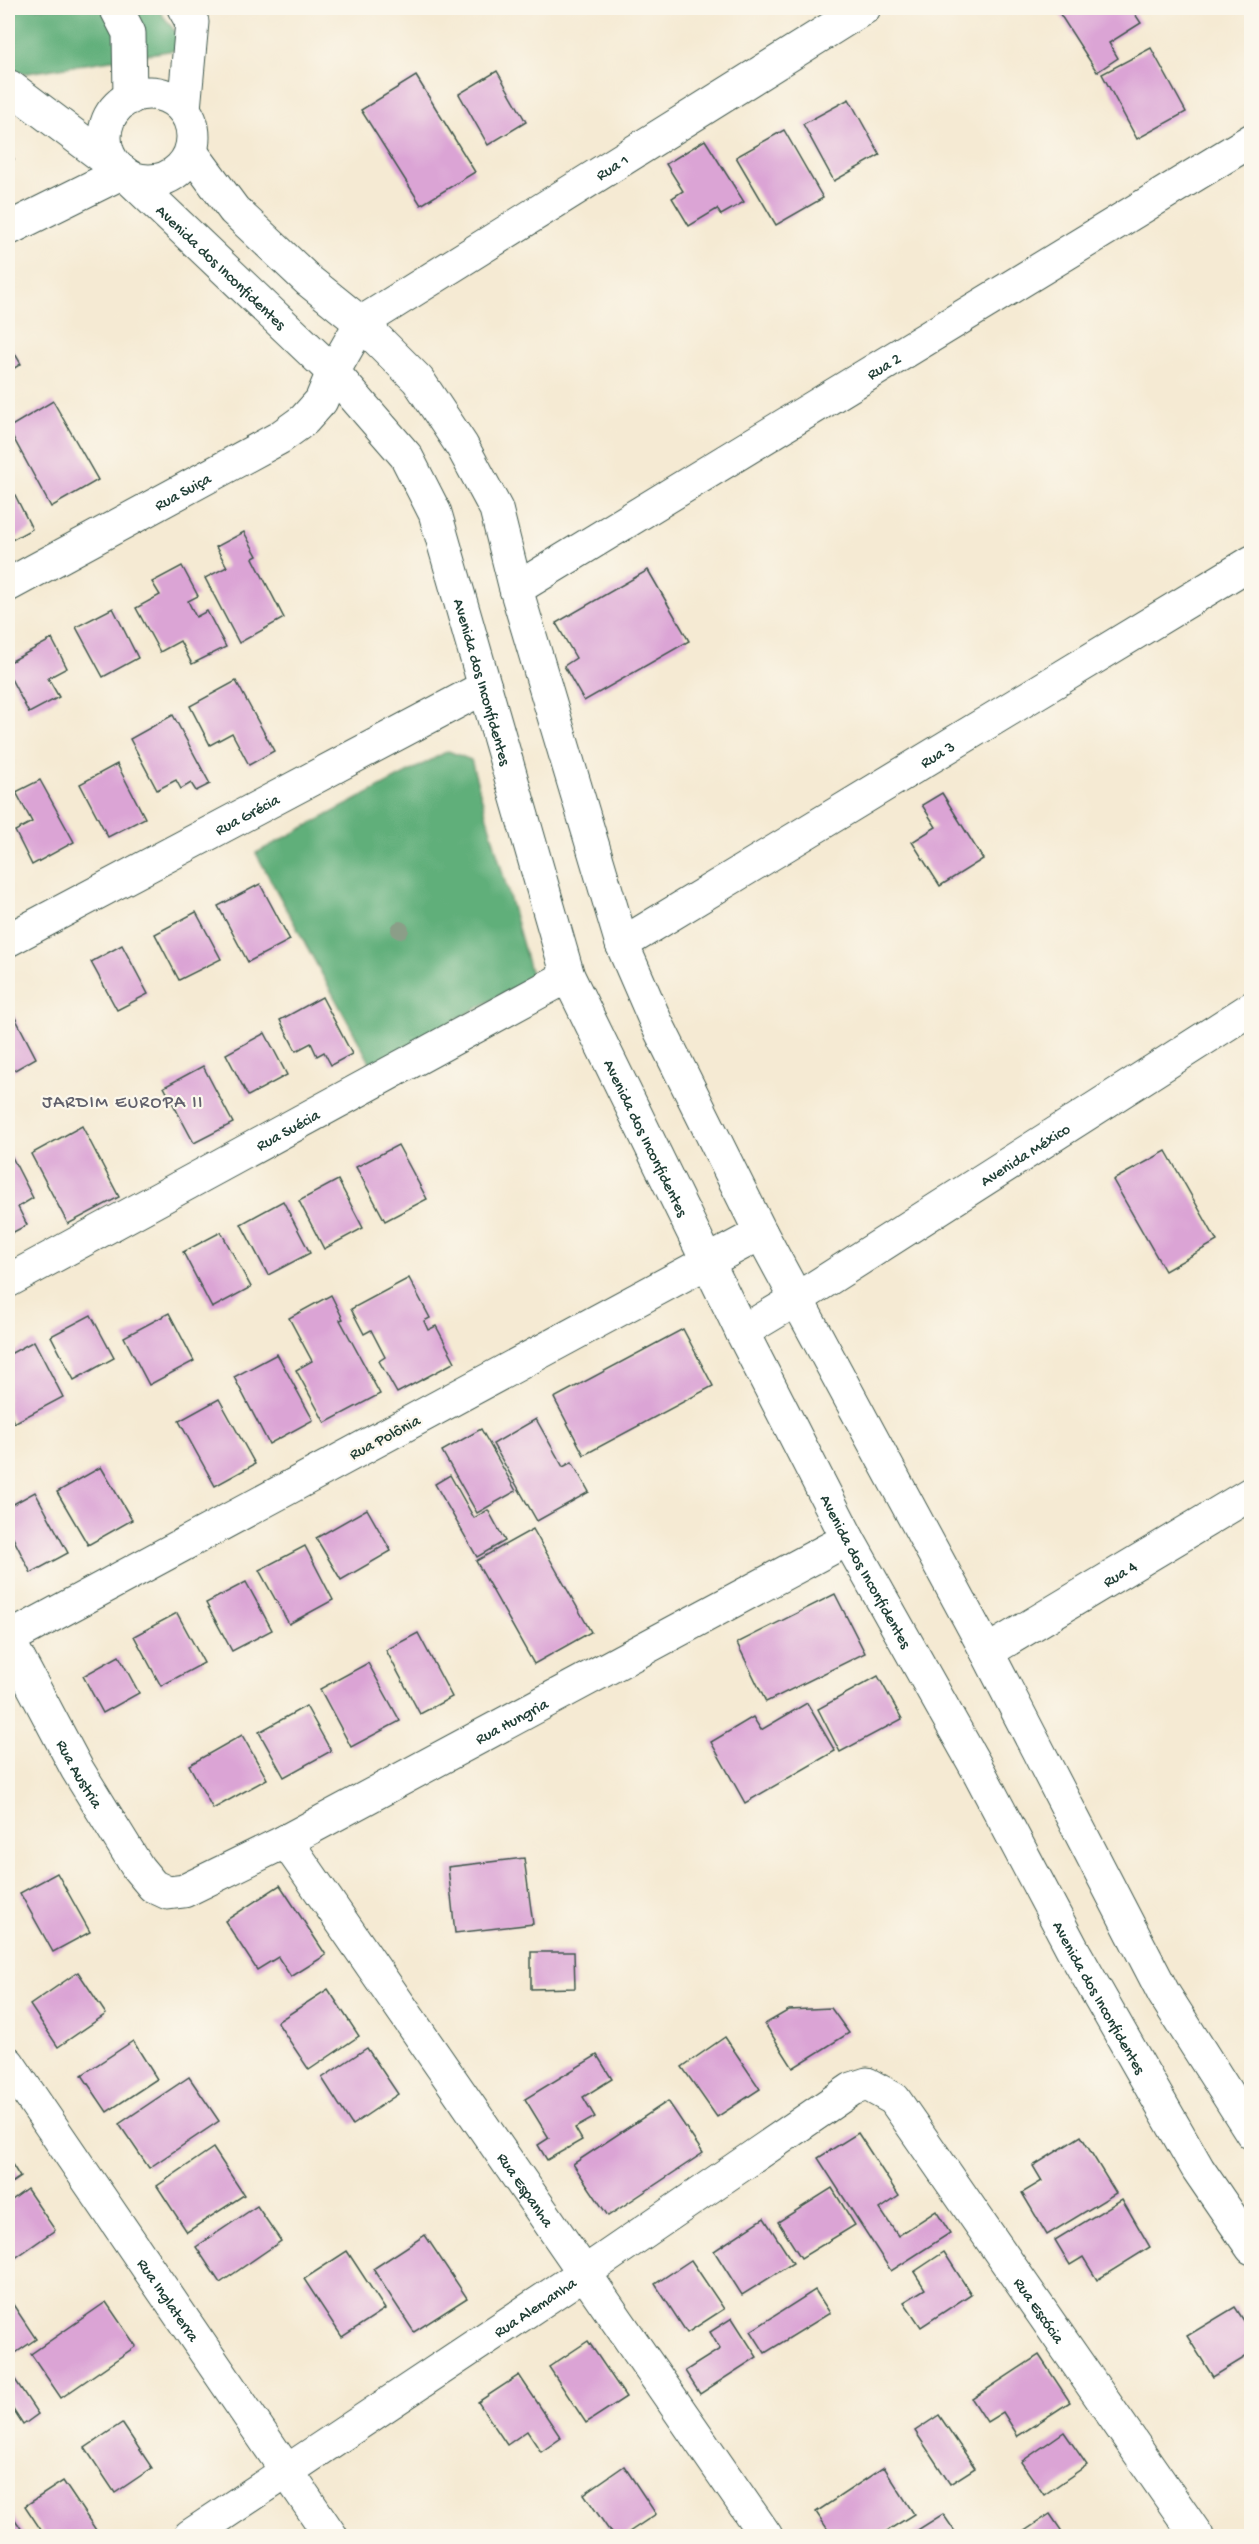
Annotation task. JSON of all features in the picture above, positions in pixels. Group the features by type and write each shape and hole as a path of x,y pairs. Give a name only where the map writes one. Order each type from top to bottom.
{"street":[{"path":"116,8 129,33 130,98"},
{"path":"184,8 192,22 184,109"},
{"name":"Rua 1","path":"361,323 864,8"},
{"name":"Avenida dos Inconfidentes","path":"10,87 123,172 333,372 406,456 435,513 568,976 742,1332 848,1539 979,1772 1085,1971 1198,2169 1251,2248"},
{"path":"144,93 159,94 184,109 191,123 193,137 191,152 174,173 162,179 135,178 123,172 112,161 106,148 105,133 118,106 144,93"},
{"name":"Rua 2","path":"516,589 1251,140"},
{"path":"191,152 234,210 309,281 361,323 418,380 462,446 496,509 516,589 622,944 655,1020 761,1233 987,1652 1164,1994 1251,2133"},
{"path":"8,230 123,172"},
{"name":"Rua Suiça","path":"8,585 279,438 304,420 321,401 333,372 361,323"},
{"name":"Rua 3","path":"622,944 1251,562"},
{"name":"Rua Grécia","path":"8,940 485,687"},
{"name":"Rua Suécia","path":"8,1281 568,976"},
{"name":"Avenida México","path":"742,1332 1251,1008"},
{"name":"Rua Polônia","path":"8,1639 761,1233"},
{"name":"Rua 4","path":"987,1652 1251,1492"},
{"name":"Rua Hungria","path":"168,1893 183,1891 286,1841 848,1539"},
{"name":"Rua Austria","path":"8,1639 77,1769 138,1868 153,1886 168,1893"},
{"name":"Rua Espanha","path":"286,1841 766,2536"},
{"name":"Rua Inglaterra","path":"8,2063 331,2536"},
{"name":"Rua Alemanha","path":"190,2536 584,2273 852,2089 867,2084 879,2089"},
{"name":"Rua Escócia","path":"879,2089 894,2099 1197,2536"}],"green space":[{"path":"8,8 157,8 188,48 8,76"},
{"path":"448,751 471,760 532,978 372,1066 256,853"}],"building":[{"path":"1056,8 1131,8 1141,23 1109,43 1118,58 1097,72"},
{"path":"1151,48 1186,112 1137,139 1102,74"},
{"path":"497,71 526,122 488,145 459,94"},
{"path":"416,76 475,172 421,205 361,110"},
{"path":"849,99 880,155 834,181 803,124"},
{"path":"784,130 823,198 776,225 736,157"},
{"path":"705,140 744,202 721,215 717,209 689,226 672,198 683,191 666,164"},
{"path":"8,155 14,159 8,169"},
{"path":"8,342 21,364 8,372"},
{"path":"53,401 98,480 51,507 8,428"},
{"path":"8,481 32,529 8,542"},
{"path":"244,532 257,556 253,558 284,618 239,643 205,578 227,567 216,547"},
{"path":"182,566 198,596 188,601 196,617 207,611 226,647 192,664 180,641 160,652 136,608 160,595 152,582"},
{"path":"648,570 689,641 584,701 564,666 576,658 556,623"},
{"path":"113,608 138,658 103,677 76,627"},
{"path":"52,639 67,668 48,678 59,697 29,713 8,673 8,663"},
{"path":"236,681 274,751 249,765 232,733 210,745 190,706"},
{"path":"173,715 210,784 196,791 191,783 181,789 176,780 157,790 130,739"},
{"path":"8,746 13,757 8,760"},
{"path":"117,764 145,818 108,837 80,784"},
{"path":"40,780 74,842 32,865 15,831 32,822 16,792"},
{"path":"942,793 983,859 940,886 912,842 936,827 922,805"},
{"path":"260,884 290,940 248,962 218,906"},
{"path":"196,912 221,959 179,980 155,934"},
{"path":"122,945 148,994 117,1010 91,962"},
{"path":"322,997 352,1054 331,1065 324,1052 317,1056 311,1043 296,1051 280,1020"},
{"path":"8,1004 36,1058 8,1074"},
{"path":"265,1033 287,1075 248,1096 226,1054"},
{"path":"203,1066 233,1123 194,1143 164,1087"},
{"path":"82,1126 119,1197 68,1224 31,1154"},
{"path":"398,1145 427,1199 385,1221 356,1167"},
{"path":"1166,1151 1217,1241 1165,1271 1113,1180"},
{"path":"12,1157 33,1198 18,1207 27,1225 8,1235 8,1160"},
{"path":"338,1180 363,1228 324,1249 299,1201"},
{"path":"283,1201 310,1253 268,1275 241,1224"},
{"path":"221,1232 251,1287 212,1308 183,1252"},
{"path":"409,1278 430,1318 424,1321 428,1330 436,1326 455,1362 397,1393 379,1361 385,1357 371,1330 364,1334 351,1309"},
{"path":"331,1295 343,1319 340,1320 380,1394 325,1423 296,1370 312,1361 289,1318"},
{"path":"169,1313 194,1361 149,1385 124,1337"},
{"path":"91,1315 114,1358 74,1380 51,1336"},
{"path":"683,1329 713,1386 584,1455 554,1398"},
{"path":"34,1341 63,1397 14,1423 8,1410 8,1355"},
{"path":"277,1354 313,1420 269,1444 234,1377"},
{"path":"219,1399 255,1464 215,1486 179,1421"},
{"path":"536,1419 563,1467 572,1462 589,1492 537,1521 493,1444"},
{"path":"481,1429 516,1491 477,1513 442,1451"},
{"path":"101,1467 132,1520 88,1545 57,1492"},
{"path":"450,1475 474,1518 488,1510 505,1541 477,1557 435,1484"},
{"path":"35,1492 68,1553 31,1573 8,1528 8,1507"},
{"path":"367,1509 391,1551 341,1580 316,1538"},
{"path":"533,1529 591,1632 534,1664 476,1561"},
{"path":"305,1546 333,1600 289,1624 259,1570"},
{"path":"246,1582 272,1630 232,1651 206,1603"},
{"path":"835,1594 865,1653 766,1702 737,1643"},
{"path":"177,1613 204,1663 161,1686 134,1636"},
{"path":"418,1633 452,1697 420,1714 386,1650"},
{"path":"119,1656 139,1693 103,1713 83,1676"},
{"path":"368,1663 400,1721 351,1747 320,1689"},
{"path":"878,1676 902,1719 840,1752 818,1709"},
{"path":"807,1703 835,1751 745,1803 711,1742 753,1717 761,1730"},
{"path":"306,1706 331,1751 284,1777 259,1732"},
{"path":"242,1735 267,1779 213,1809 189,1765"},
{"path":"524,1858 533,1924 455,1933 448,1867"},
{"path":"57,1873 90,1932 53,1952 20,1893"},
{"path":"280,1885 326,1955 291,1977 278,1957 257,1970 225,1921"},
{"path":"531,1952 574,1952 575,1988 531,1989"},
{"path":"78,1972 106,2014 58,2047 30,2005"},
{"path":"328,1989 359,2036 309,2070 277,2022"},
{"path":"831,2008 849,2033 793,2068 765,2024 789,2010"},
{"path":"725,2037 760,2089 717,2117 682,2067"},
{"path":"133,2041 157,2079 107,2112 82,2075"},
{"path":"367,2048 398,2094 352,2125 322,2078"},
{"path":"597,2055 612,2079 583,2097 595,2117 575,2128 582,2140 547,2160 538,2145 549,2138 525,2099"},
{"path":"189,2077 219,2121 149,2168 119,2124"},
{"path":"668,2101 703,2153 608,2216 573,2164"},
{"path":"858,2133 899,2196 880,2209 898,2236 936,2211 950,2233 891,2271 818,2158"},
{"path":"1081,2136 1116,2193 1047,2235 1022,2193 1042,2181 1033,2166"},
{"path":"213,2148 244,2195 187,2232 157,2186"},
{"path":"8,2158 20,2177 8,2185"},
{"path":"832,2188 855,2225 801,2258 778,2222"},
{"path":"27,2189 55,2230 8,2263 8,2203"},
{"path":"1122,2199 1150,2247 1097,2280 1083,2257 1070,2265 1055,2240"},
{"path":"257,2206 281,2241 220,2283 196,2247"},
{"path":"764,2218 793,2263 742,2295 714,2251"},
{"path":"425,2235 467,2298 414,2332 373,2269"},
{"path":"347,2251 385,2309 342,2337 304,2279"},
{"path":"944,2252 971,2294 921,2327 904,2302 925,2289 914,2272"},
{"path":"691,2260 724,2309 687,2333 655,2284"},
{"path":"815,2290 830,2313 765,2353 751,2331"},
{"path":"8,2297 36,2339 8,2358"},
{"path":"106,2302 136,2346 61,2398 31,2354"},
{"path":"1235,2307 1252,2333 1252,2353 1213,2377 1187,2336"},
{"path":"732,2318 757,2357 700,2394 685,2371 720,2349 710,2332"},
{"path":"588,2341 626,2397 586,2423 549,2367"},
{"path":"1039,2355 1070,2402 1018,2436 1003,2412 987,2422 972,2399"},
{"path":"8,2369 38,2414 23,2425 8,2402"},
{"path":"519,2375 561,2438 541,2452 527,2431 507,2445 478,2402"},
{"path":"939,2415 975,2468 950,2484 915,2431"},
{"path":"122,2423 152,2468 115,2493 85,2448"},
{"path":"1064,2432 1087,2465 1044,2495 1021,2462"},
{"path":"624,2466 656,2514 623,2536 613,2536 584,2494"},
{"path":"884,2467 914,2514 879,2536 832,2536 816,2512"},
{"path":"63,2481 100,2536 45,2536 25,2506"},
{"path":"10,2512 26,2536 8,2536 8,2514"},
{"path":"943,2514 958,2536 908,2536"},
{"path":"1050,2514 1065,2536 1017,2536"}],"district":[{"name":"JARDIM EUROPA II","path":"123,1101"}]}
